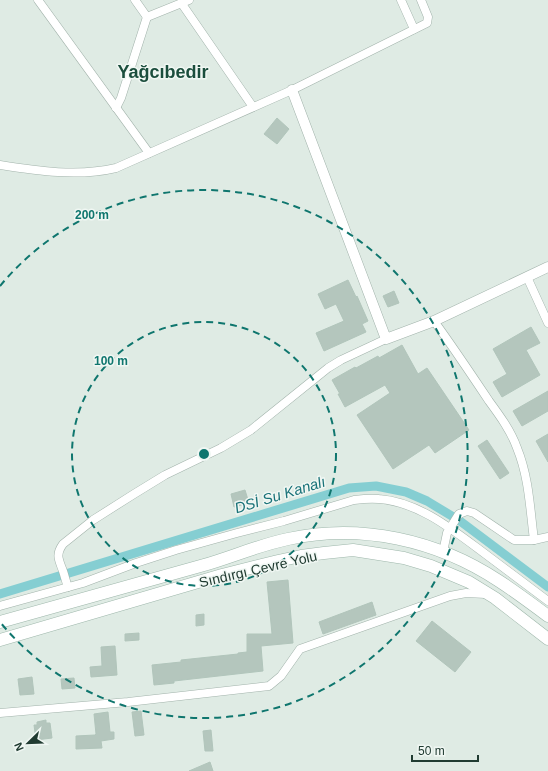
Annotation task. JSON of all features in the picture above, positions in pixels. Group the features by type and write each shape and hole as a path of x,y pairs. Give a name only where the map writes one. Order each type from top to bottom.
{"main road":[{"name":"Sındırgı Çevre Yolu","path":"0,622 219,560 271,543 306,536 335,533 370,534 398,538 443,552 472,565 499,581 548,616"},
{"name":"Sındırgı Çevre Yolu","path":"0,640 222,576 296,557 353,550 404,558 431,566 469,582 495,598 548,639"},
{"path":"0,626 37,611"}],"street":[{"path":"38,0 149,153"},
{"path":"135,0 147,17"},
{"path":"401,0 414,29"},
{"path":"0,165 57,172 103,171 116,168 292,90 427,23 428,17 421,0"},
{"path":"147,17 186,2 252,107"},
{"path":"116,108 121,98 147,17"},
{"path":"292,90 386,339"},
{"path":"67,584 58,561 60,548 93,520 165,475 221,448 236,439 264,419 328,368 341,360 386,339 434,321 548,267"},
{"path":"527,277 548,323"},
{"path":"434,321 509,430 517,446 527,483 534,540"},
{"path":"0,606 67,584 98,578 157,556 354,500 366,499 391,500 416,509 452,527 548,601"},
{"path":"443,552 447,533 459,514 467,511 474,512 514,540 534,540 548,536"},
{"path":"0,714 128,702 269,686 281,676 300,649 450,596 466,593 488,594"}],"building":[{"path":"277,118 289,129 277,144 264,134"},
{"path":"348,280 368,321 362,324 366,332 324,351 316,333 344,321 336,304 325,309 318,294"},
{"path":"394,291 399,303 388,307 383,296"},
{"path":"531,327 540,343 526,350 540,375 502,397 493,382 507,374 493,349"},
{"path":"402,345 418,374 427,368 469,430 435,453 429,445 393,469 357,415 390,393 385,385 345,407 332,380 378,356 379,358"},
{"path":"548,391 548,411 522,426 513,411"},
{"path":"548,434 548,462 536,441"},
{"path":"487,440 509,473 500,479 478,446"},
{"path":"245,490 249,503 234,507 231,494"},
{"path":"288,580 293,643 261,646 263,671 174,681 174,683 154,685 152,665 247,652 247,634 272,634 267,582"},
{"path":"372,602 376,615 323,634 319,622"},
{"path":"204,614 204,625 196,626 196,615"},
{"path":"432,621 471,652 455,672 416,641"},
{"path":"139,633 139,640 125,641 125,634"},
{"path":"115,646 117,675 91,677 90,667 102,666 101,647"},
{"path":"32,677 34,694 20,695 18,679"},
{"path":"74,678 75,688 62,689 61,679"},
{"path":"141,711 144,735 135,736 132,712"},
{"path":"108,712 110,732 114,732 114,739 101,741 102,748 76,749 76,736 96,734 94,714"},
{"path":"46,720 46,723 50,723 52,738 36,740 34,725 37,725 37,722"},
{"path":"211,730 213,751 205,751 203,731"},
{"path":"210,762 213,771 189,771"}],"waterway":[{"name":"DSİ Su Kanalı","path":"0,594 349,488 376,486 406,492 427,501 460,521 548,587"}],"district":[{"name":"Yağcıbedir","path":"163,72"}]}
